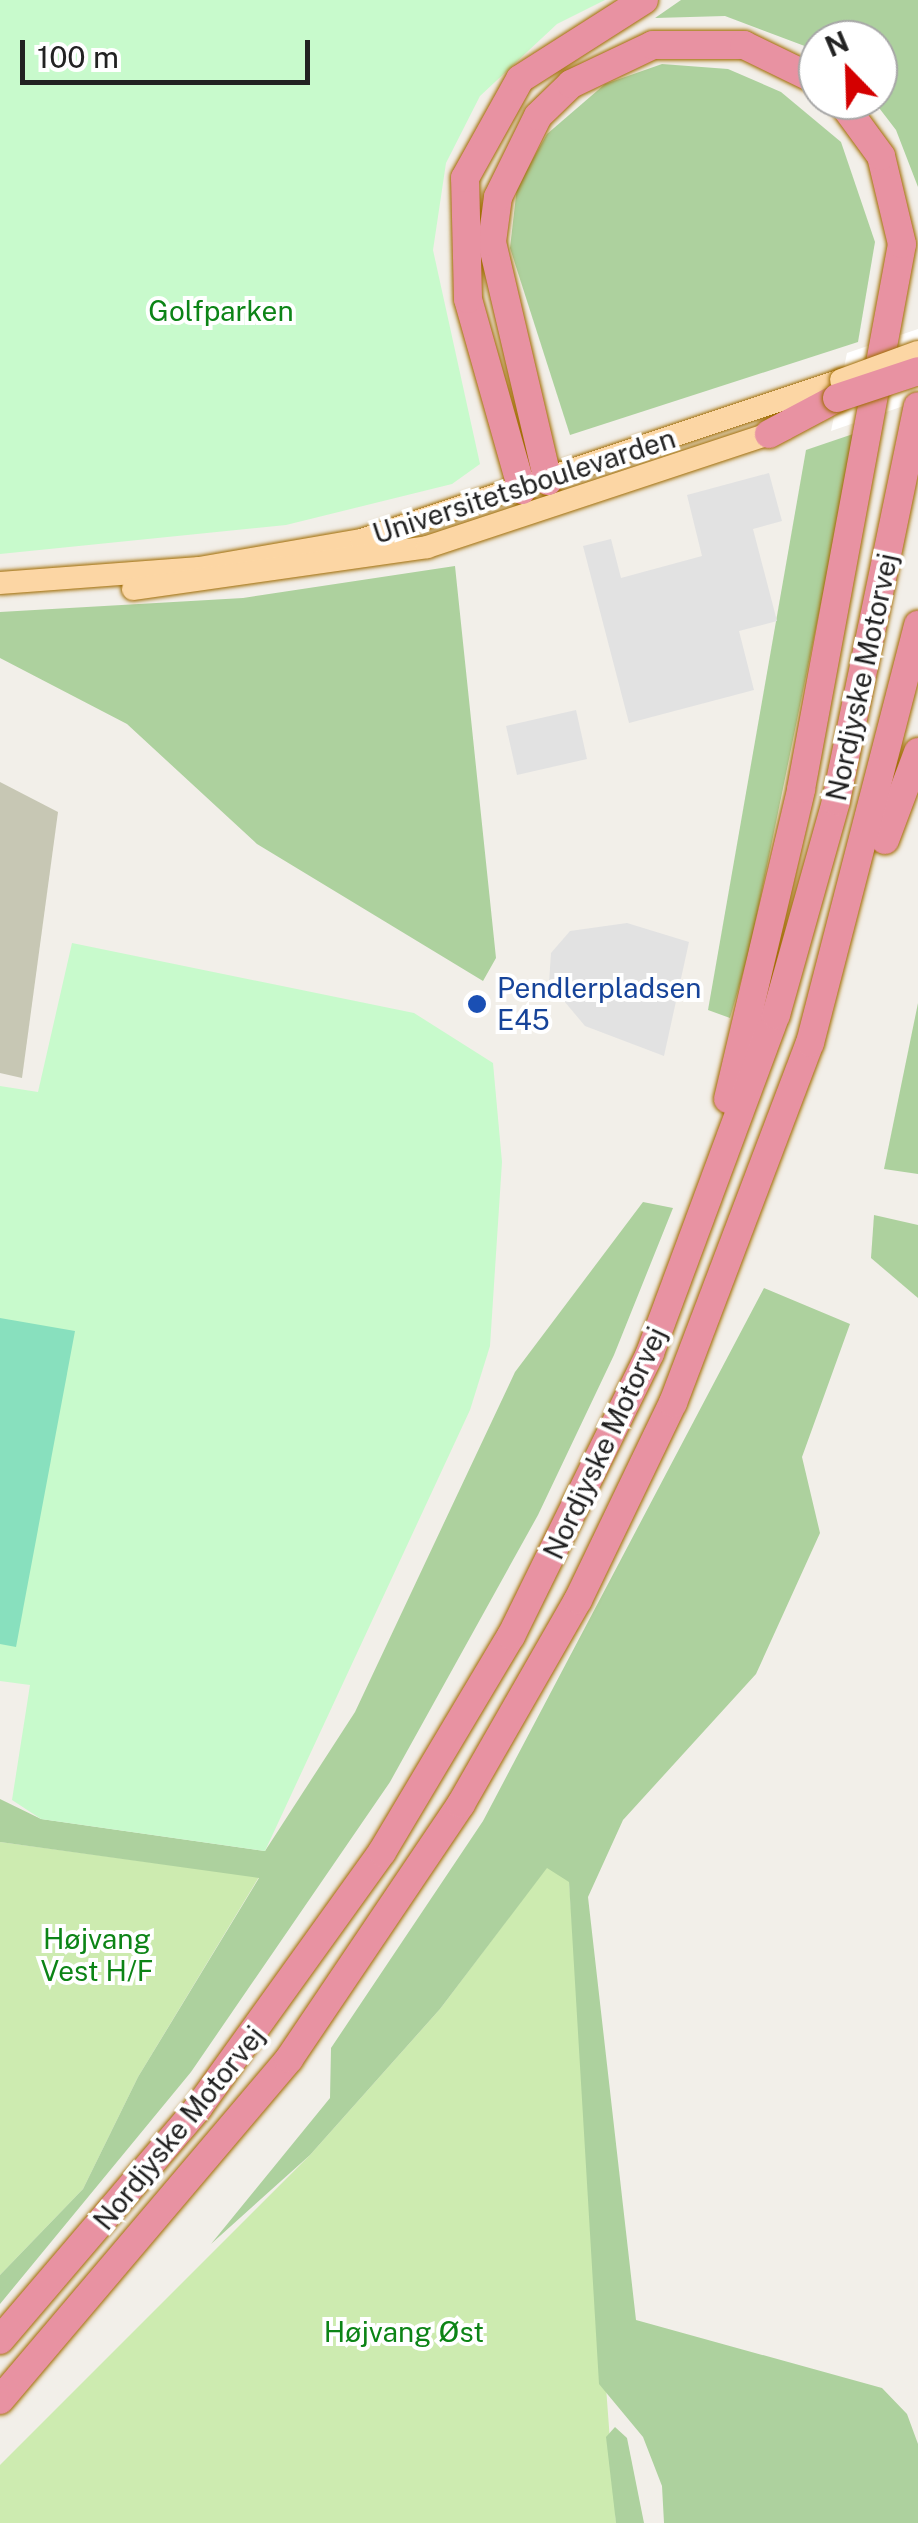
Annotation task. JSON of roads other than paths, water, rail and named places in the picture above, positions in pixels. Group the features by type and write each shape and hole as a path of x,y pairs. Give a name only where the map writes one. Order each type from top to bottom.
{"highway":[{"path":"535,485 468,299 465,178 520,80 644,0"},
{"path":"535,485 492,242 498,197 538,116 571,84 653,45 744,46 798,72"},
{"path":"456,1731 690,1212 768,944 902,244 881,156 855,120"},
{"path":"769,434 838,397 918,371"},
{"name":"Nordjyske Motorvej","path":"0,2340 252,2038 456,1731 650,1353 770,1034 836,801 918,406"},
{"name":"Nordjyske Motorvej","path":"0,2400 236,2129 461,1804 578,1600 673,1403 810,1044 918,626"},
{"path":"810,1044 918,752"}],"main road":[{"name":"Universitetsboulevarden","path":"838,397 918,352"},
{"name":"Universitetsboulevarden","path":"0,582 292,554 838,397 918,384"},
{"name":"Universitetsboulevarden","path":"0,595 199,584 364,561 488,530 769,434"}],"place":[{"name":"Pendlerpladsen E45","path":"477,1004"}],"park label":[{"name":"Golfparken","path":"221,311"},
{"name":"Højvang Vest H/F","path":"97,1955"},
{"name":"Højvang Øst","path":"404,2332"}]}
